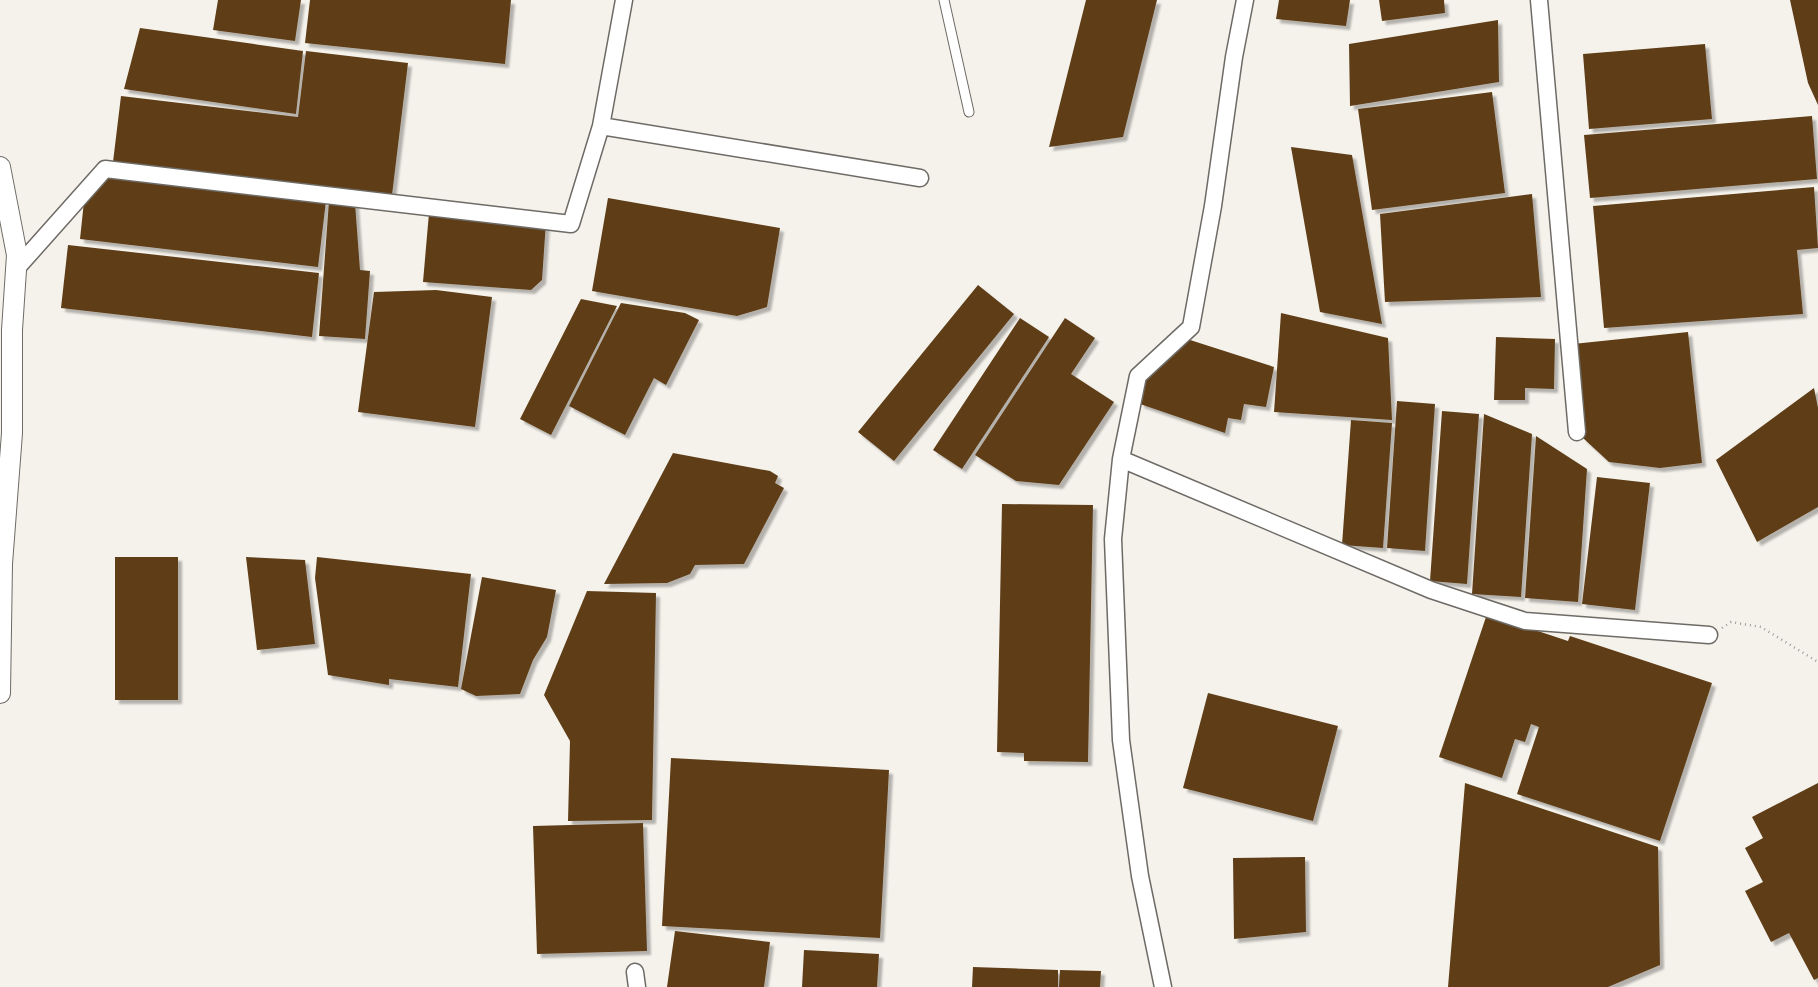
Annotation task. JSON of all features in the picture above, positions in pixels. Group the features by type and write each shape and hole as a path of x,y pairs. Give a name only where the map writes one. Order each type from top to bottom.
{"street":[{"path":"16,269 105,169 571,224 601,126 624,0"},
{"path":"1163,987 1140,876 1121,740 1113,539 1121,459 1138,376 1191,327 1213,206 1245,0"},
{"path":"1539,0 1577,432"},
{"path":"601,126 920,178"},
{"path":"0,167 17,255 12,330 12,433 2,564 0,693"},
{"path":"1121,459 1431,590 1525,621 1709,635"}],"lane":[{"path":"944,0 969,112"}],"path":[{"path":"1709,635 1731,622 1761,627 1818,662"}],"building":[{"path":"218,0 301,0 295,41 213,30"},
{"path":"310,0 511,0 505,64 305,43"},
{"path":"1086,0 1157,0 1123,137 1049,147"},
{"path":"1279,0 1350,0 1346,26 1276,19"},
{"path":"1379,0 1444,0 1445,13 1382,21"},
{"path":"1790,0 1818,0 1818,105 1808,83"},
{"path":"1498,20 1499,82 1350,106 1349,44"},
{"path":"140,28 303,51 296,114 124,89"},
{"path":"1705,44 1712,119 1589,129 1583,54"},
{"path":"306,51 408,63 392,195 113,162 121,96 298,117"},
{"path":"1492,92 1505,193 1372,210 1358,109"},
{"path":"1812,116 1817,179 1590,198 1584,135"},
{"path":"1291,147 1352,155 1382,324 1320,312"},
{"path":"106,175 326,201 318,267 80,239 85,192"},
{"path":"1814,187 1818,248 1797,250 1803,314 1604,328 1593,206"},
{"path":"1532,194 1541,297 1385,302 1380,214"},
{"path":"608,198 780,228 767,307 737,316 592,291"},
{"path":"329,201 355,203 360,270 370,271 365,339 319,336"},
{"path":"429,213 546,222 542,280 531,290 423,282"},
{"path":"68,245 319,273 312,337 61,308"},
{"path":"978,285 1014,314 894,461 858,432"},
{"path":"436,290 492,297 475,427 358,412 374,292"},
{"path":"581,299 617,306 551,435 520,419"},
{"path":"621,303 685,313 699,320 666,385 654,378 625,435 569,406"},
{"path":"1281,313 1388,338 1392,420 1274,412"},
{"path":"1020,318 1049,337 962,469 933,450"},
{"path":"1065,318 1095,338 1071,374 1114,402 1059,485 1016,481 975,455"},
{"path":"1688,332 1702,463 1660,468 1609,462 1583,438 1573,344"},
{"path":"1496,337 1555,339 1554,389 1525,388 1525,400 1494,400"},
{"path":"1187,339 1274,367 1266,407 1244,404 1241,420 1228,418 1225,433 1140,404 1145,374"},
{"path":"1814,388 1818,408 1818,507 1757,542 1716,460"},
{"path":"1397,401 1435,404 1425,551 1387,548"},
{"path":"1442,411 1479,414 1467,584 1430,581"},
{"path":"1484,414 1532,434 1521,597 1472,594"},
{"path":"1351,420 1392,423 1383,548 1342,545"},
{"path":"1536,436 1587,469 1578,602 1525,598"},
{"path":"673,453 770,471 778,476 775,483 784,488 744,564 695,565 690,574 667,583 604,584"},
{"path":"1597,477 1650,483 1635,610 1582,604"},
{"path":"1002,504 1093,505 1088,762 1024,761 1024,753 997,752"},
{"path":"115,557 178,557 178,700 115,700"},
{"path":"246,557 305,560 315,644 257,650"},
{"path":"317,557 471,574 458,687 389,679 389,685 328,675 315,578"},
{"path":"482,577 556,590 547,637 533,660 520,694 476,696 461,689"},
{"path":"587,591 656,593 652,820 568,821 570,741 544,695"},
{"path":"1487,614 1568,641 1570,636 1712,683 1660,841 1517,794 1539,727 1531,724 1525,742 1515,739 1502,778 1439,757"},
{"path":"1208,693 1338,726 1313,821 1183,788"},
{"path":"671,758 889,770 880,938 662,926"},
{"path":"1465,783 1658,847 1660,965 1608,987 1448,987"},
{"path":"1818,783 1818,978 1814,980 1789,933 1771,942 1745,891 1763,882 1745,848 1763,838 1752,817"},
{"path":"643,823 647,951 537,954 533,826"},
{"path":"1305,857 1306,932 1234,939 1233,858"},
{"path":"675,931 770,942 764,987 667,987"},
{"path":"804,950 879,954 877,987 802,987"},
{"path":"973,967 1058,970 1058,987 972,987"},
{"path":"1060,970 1101,971 1100,987 1059,987"}]}
